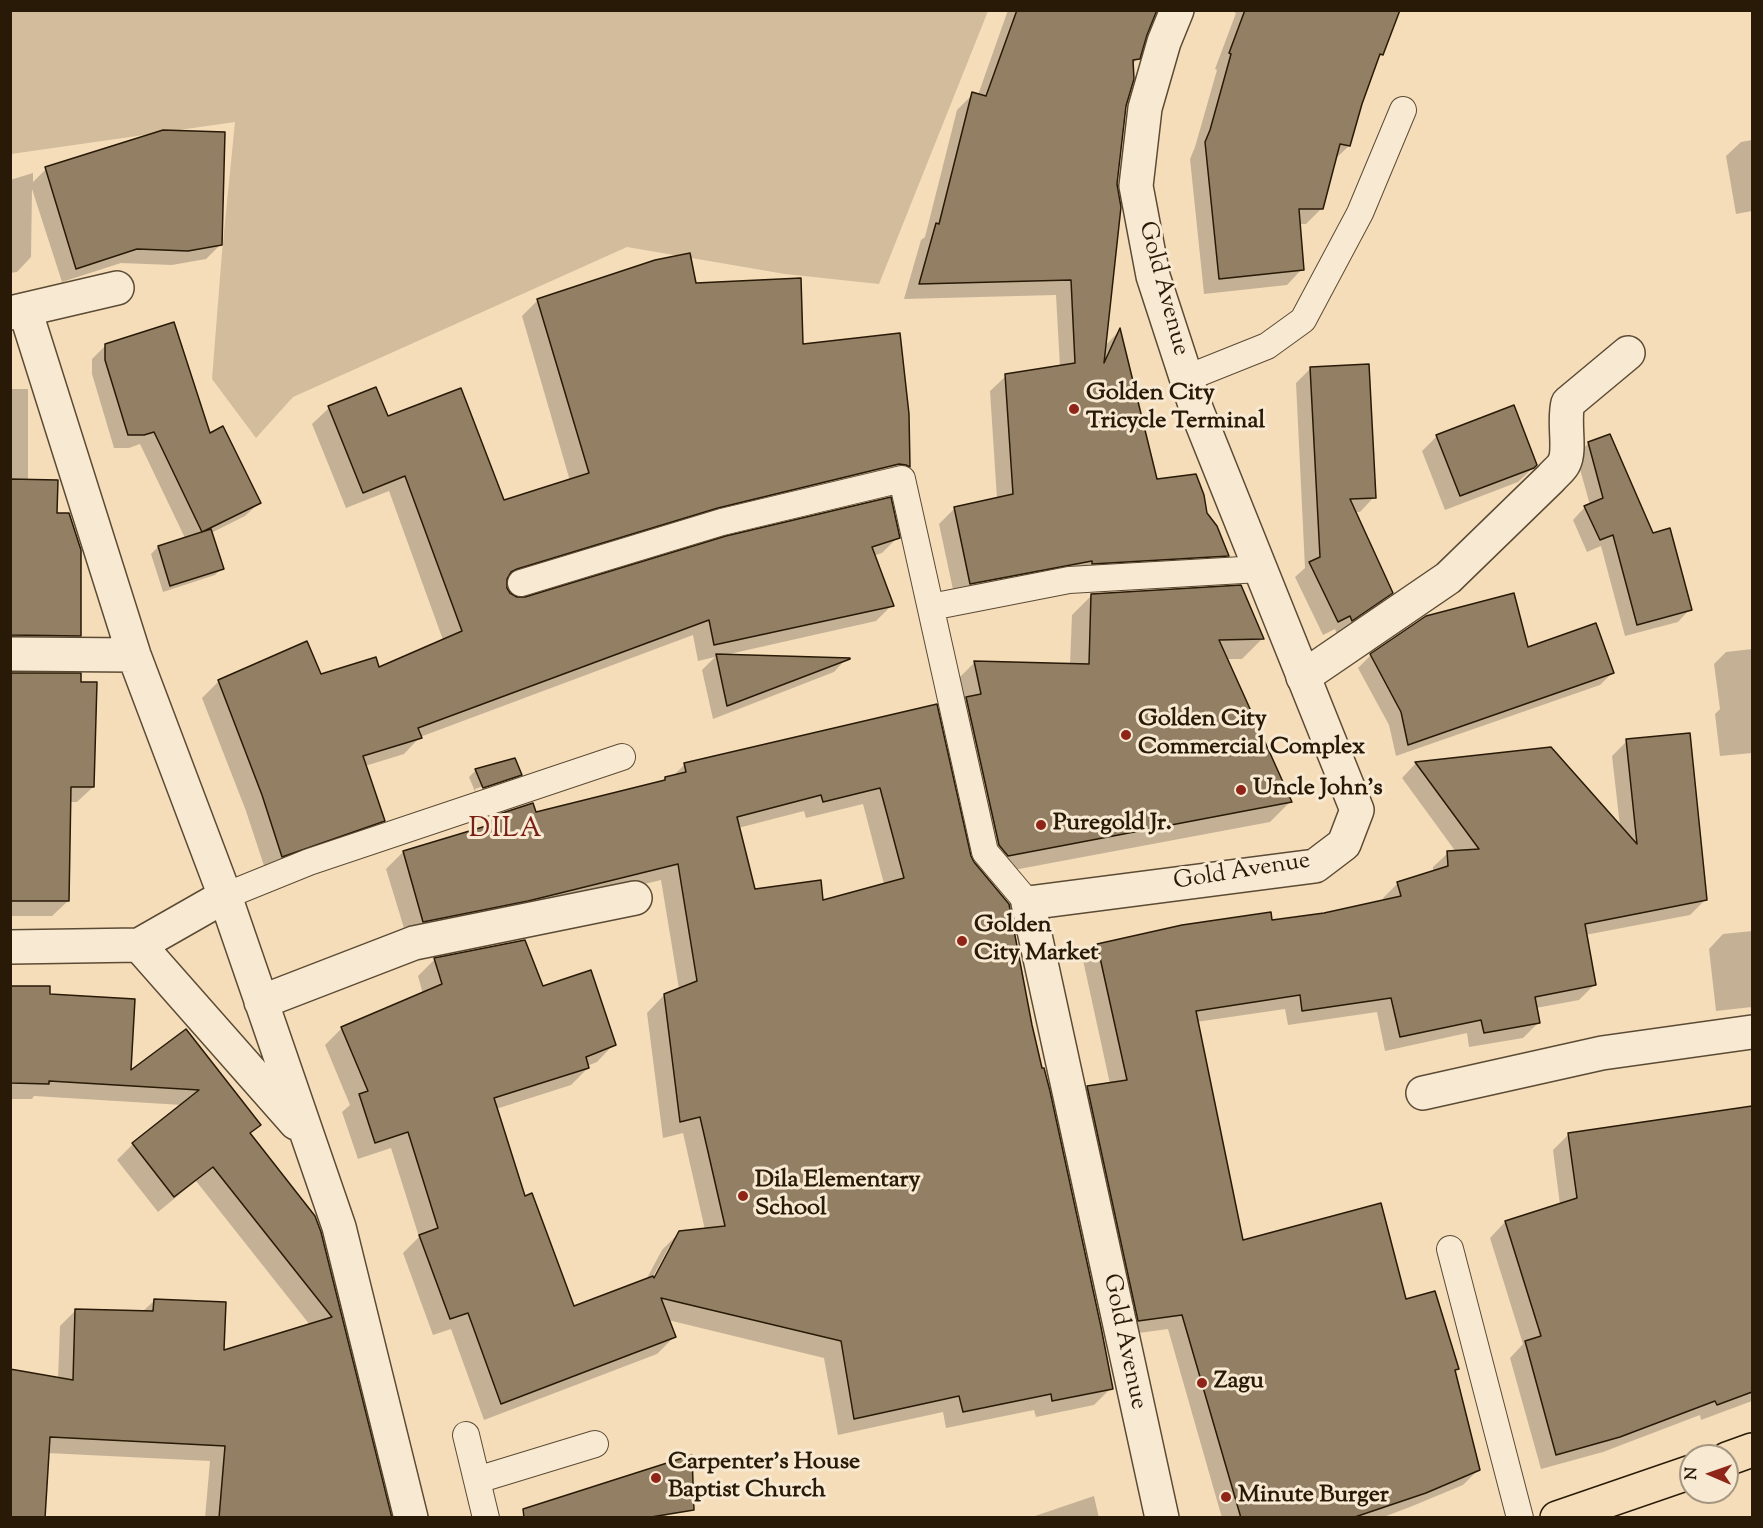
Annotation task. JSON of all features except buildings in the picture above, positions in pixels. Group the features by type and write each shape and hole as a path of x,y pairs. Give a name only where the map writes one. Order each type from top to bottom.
{"highway":[{"path":"1557,1518 1608,1509 1679,1477"}],"street":[{"name":"Gold Avenue","path":"1162,1518 1028,903 1315,866 1344,844 1357,810 1197,411 1153,276 1136,186 1145,108 1164,42 1177,10"},
{"path":"117,288 18,311 135,655 225,896 339,1227 411,1518"},
{"path":"1303,677 1448,578 1551,478 1565,462 1567,446 1565,414 1568,403 1628,353"},
{"path":"10,654 135,655"},
{"path":"10,947 139,945 225,896"},
{"path":"261,1002 414,943 636,898"},
{"path":"139,945 308,1137"},
{"path":"1423,1093 1602,1053 1752,1032"}],"lane":[{"path":"1186,378 1268,346 1303,320 1360,213 1403,110"},
{"path":"521,583 722,522 902,479 985,852 1028,903"},
{"path":"931,607 1069,580 1260,569"},
{"path":"225,896 309,862 622,757"},
{"path":"1450,1249 1520,1518"},
{"path":"466,1435 486,1518"},
{"path":"477,1480 596,1444"}],"shaded area":[{"path":"10,11 988,11 879,284 785,274 627,247 293,397 256,438 212,379 235,122 11,154"}],"place":[{"name":"Golden City Tricycle Terminal","path":"1074,409"},
{"name":"Golden City Commercial Complex","path":"1126,735"},
{"name":"Uncle John's","path":"1241,790"},
{"name":"Puregold Jr.","path":"1041,825"},
{"name":"Golden City Market","path":"962,941"},
{"name":"Dila Elementary School","path":"743,1196"},
{"name":"Zagu","path":"1202,1383"},
{"name":"Carpenter's House Baptist Church","path":"656,1478"},
{"name":"Minute Burger","path":"1226,1497"}],"district":[{"name":"DILA","path":"506,831"}]}
